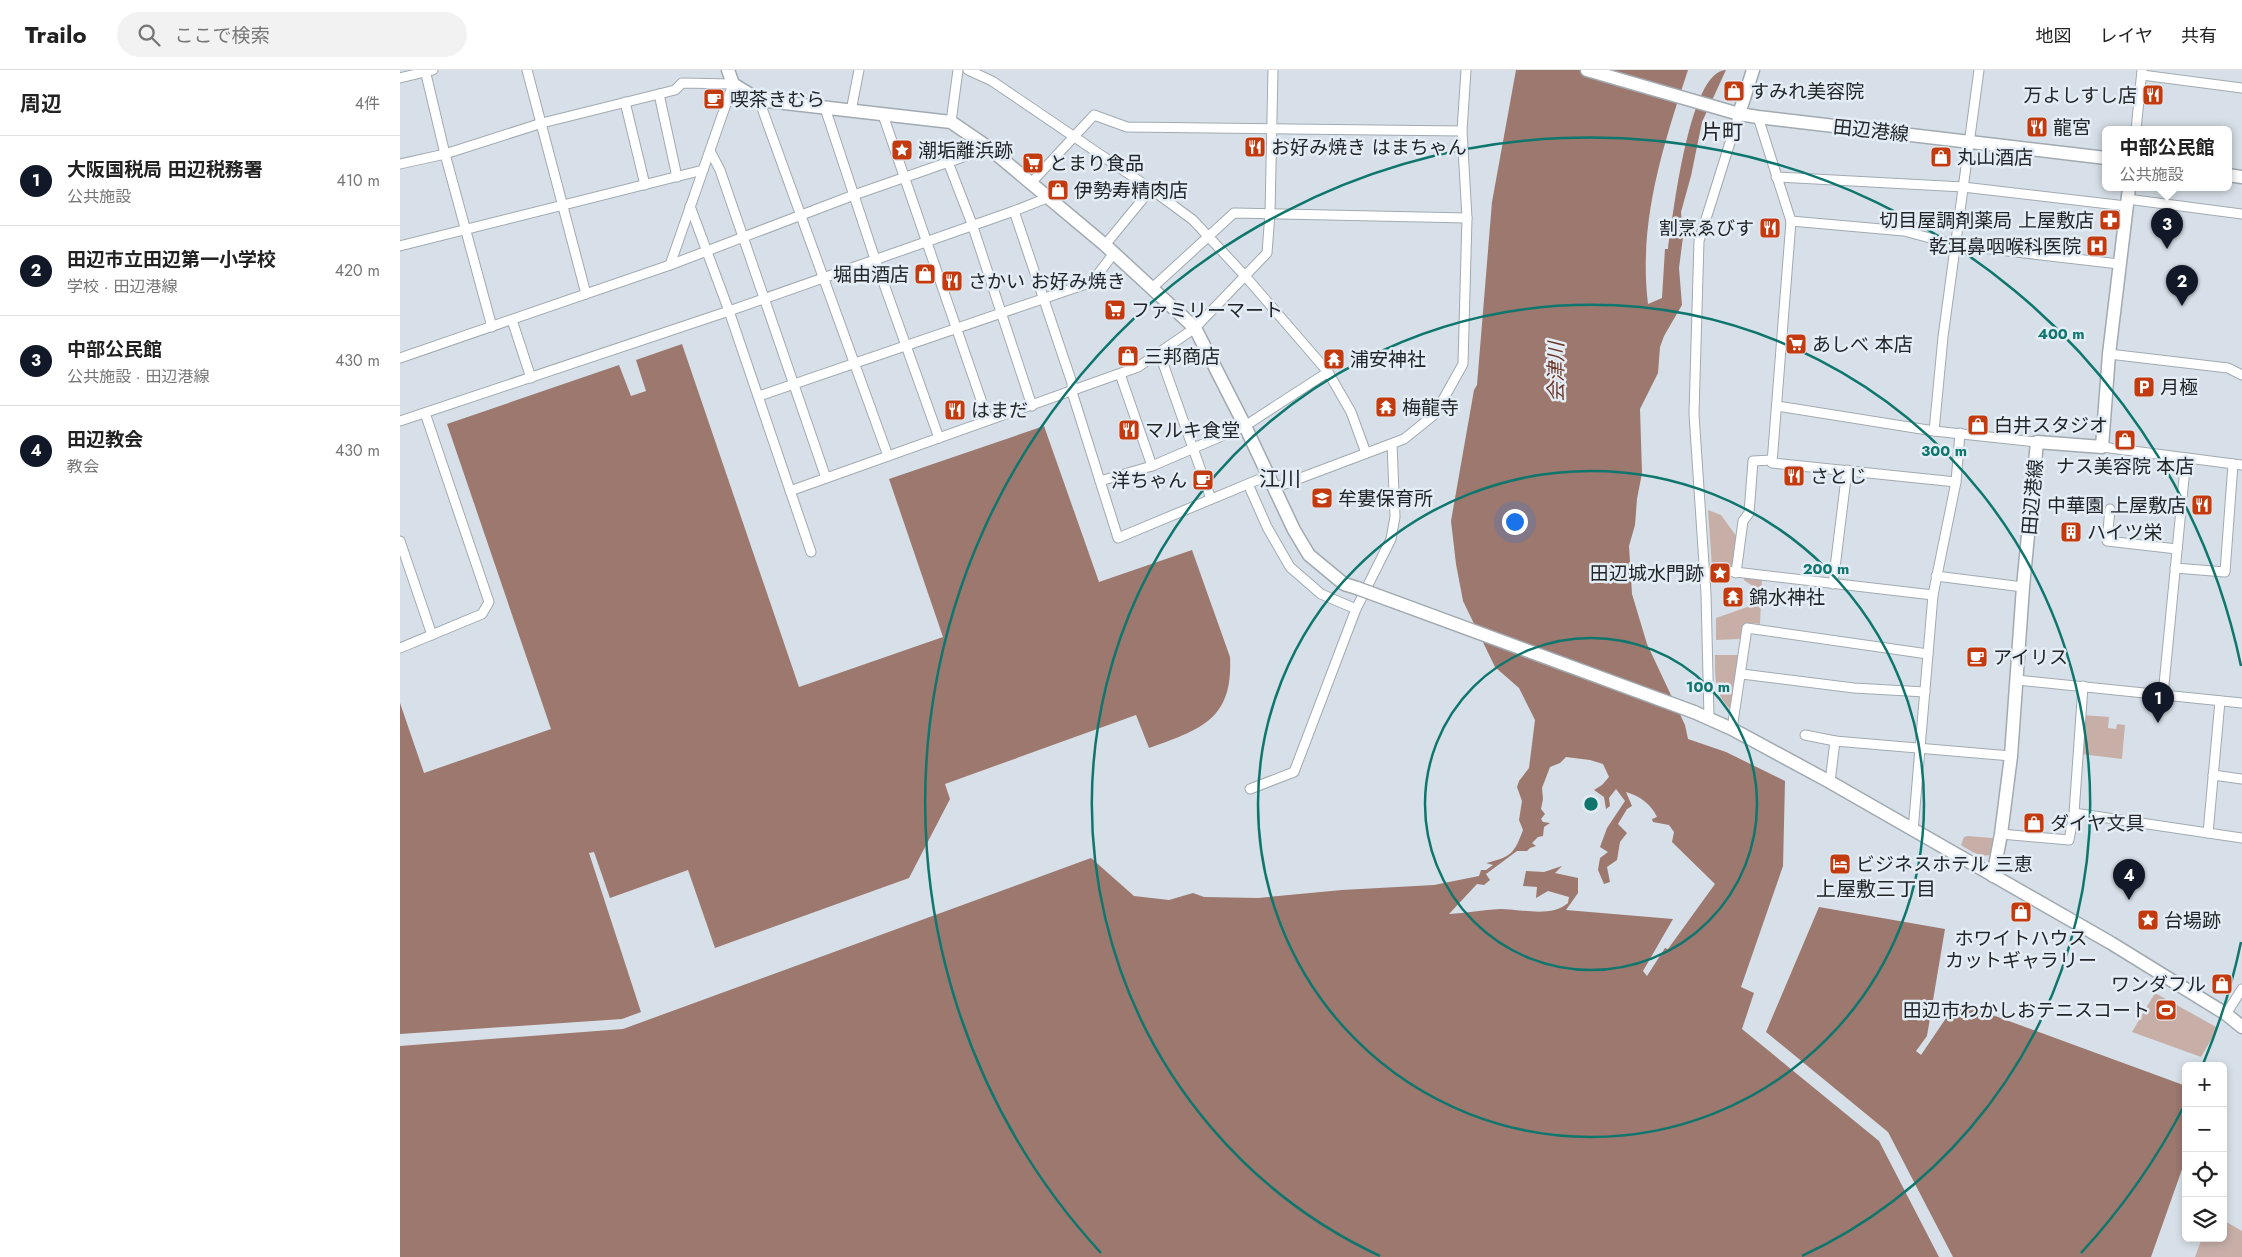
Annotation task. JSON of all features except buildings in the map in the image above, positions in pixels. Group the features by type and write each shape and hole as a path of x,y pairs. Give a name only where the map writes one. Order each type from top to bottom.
{"street":[{"path":"527,70 586,294"},
{"path":"670,265 733,84 728,70"},
{"path":"851,111 858,70"},
{"path":"951,122 958,70"},
{"path":"968,70 992,81 1151,189 1193,220 1246,277 1328,372 1351,412 1366,453"},
{"path":"790,491 1138,367 1195,328 1267,253 1270,213 1273,70"},
{"path":"1274,488 1404,439 1435,414 1463,364 1467,218 1462,131 1466,70"},
{"name":"田辺港線","path":"1587,70 1733,112 1758,117 2102,158"},
{"path":"1709,717 1704,573 1694,414 1698,241 1733,112 1753,70"},
{"path":"1934,431 1943,341 1978,70"},
{"path":"400,78 428,71 445,154 492,327"},
{"path":"2136,126 2142,72 2242,88"},
{"path":"400,164 445,154 542,123 675,90 682,83 733,84 759,100 951,122 989,148 1109,249 1195,328 1245,426 1294,530 1309,555 1344,584 1709,717 1830,782 2111,943 2226,1014 2242,1027"},
{"path":"659,94 677,177"},
{"path":"759,100 856,362 888,456"},
{"path":"625,102 645,185"},
{"path":"825,108 875,259 939,438"},
{"path":"883,115 903,178 988,420"},
{"path":"1031,184 1094,115 1127,127 1462,131"},
{"path":"1758,117 1791,221 1772,463 1956,482"},
{"path":"400,358 670,265 854,195 989,148"},
{"path":"710,151 720,170 826,478"},
{"path":"948,162 972,224 1032,406"},
{"path":"400,246 703,170"},
{"path":"1776,177 2127,198 2242,214"},
{"path":"759,396 906,344 1092,282 1109,249 1151,189"},
{"path":"400,421 729,311 1047,198"},
{"path":"2127,198 2109,354 2102,447 2237,464 2225,572 2175,568"},
{"path":"690,206 759,396 811,552"},
{"path":"1014,211 1072,383 1072,392 1118,538 1268,476"},
{"path":"1151,289 1234,213 1467,218"},
{"path":"1791,221 1904,231 1956,245 2119,264"},
{"path":"512,320 531,378"},
{"path":"1159,352 1211,499"},
{"path":"2109,354 2228,368 2242,375"},
{"path":"1100,481 1152,466 1245,426 1328,372"},
{"path":"1120,374 1152,466"},
{"path":"1777,406 1934,431 2037,442"},
{"path":"400,648 482,614 488,602 425,413"},
{"path":"1913,831 1933,595 1956,482 1960,434"},
{"name":"田辺港線","path":"1993,876 2001,834 2011,756 2018,680 2023,587 2037,442 2102,447"},
{"path":"1250,788 1294,772 1356,609 1391,539 1395,517 1392,444"},
{"path":"2163,695 2186,458"},
{"path":"1736,573 1743,521 1749,513 1753,461 1772,460"},
{"path":"1833,584 1847,470"},
{"path":"1248,484 1268,527 1290,567 1321,594 1356,609"},
{"path":"2110,509 2106,541 2177,548"},
{"path":"400,541 432,635"},
{"path":"1704,573 1714,573 1718,570 1933,595"},
{"path":"1936,576 2023,587"},
{"path":"1732,729 1742,674 1747,628 1928,654"},
{"path":"1742,674 1854,688 1925,692"},
{"path":"2018,680 2242,704"},
{"path":"2001,834 2069,840 2074,813 2083,686"},
{"path":"2208,833 2220,701"},
{"path":"1805,735 1835,741 2011,756"},
{"path":"1830,782 1835,741"},
{"path":"2213,776 2242,779"},
{"path":"2074,813 2242,838"},
{"path":"2226,1014 2242,989"}],"shaded area":[{"path":"1708,510 1721,515 1737,537 1733,567 1712,567"},
{"path":"1744,577 1762,579 1760,624 1752,623 1742,628 1740,639 1716,640 1716,618 1753,605 1754,587 1744,580"},
{"path":"1715,655 1739,655 1733,706 1729,708 1718,690 1715,677"},
{"path":"2083,715 2109,717 2108,728 2116,729 2117,724 2125,725 2122,759 2081,754"},
{"path":"1964,837 1992,838 1995,840 1994,852 1986,856 1973,852 1961,845"},
{"name":"田辺市わかしおテニスコート","path":"2155,993 2218,1028 2201,1057 2132,1032"},
{"path":"2227,1222 2242,1231 2242,1257 2195,1257 2201,1242 2227,1242"}],"water":[{"name":"会津川","path":"1516,70 1688,70 1662,156 1650,214 1646,274 1648,304 1662,298 1665,249 1668,249 1679,178 1693,118 1702,93 1713,76 1726,70 1702,122 1691,176 1681,212 1683,237 1679,268 1682,305 1664,336 1660,347 1658,373 1640,409 1642,473 1635,525 1629,546 1632,594 1647,644 1685,725 1688,739 1726,752 1785,781 1783,866 1741,987 1754,993 1742,1029 1879,1141 1939,1257 400,1257 400,1046 623,1029 1091,858 1134,896 1169,900 1193,893 1204,897 1258,898 1342,890 1434,885 1479,876 1481,870 1486,870 1493,865 1486,863 1501,859 1510,853 1517,844 1523,830 1519,820 1522,801 1517,787 1519,781 1529,768 1535,720 1519,688 1495,667 1463,601 1451,521 1474,390 1477,385 1492,202","holes":["1566,757 1590,760 1603,764 1609,777 1594,790 1604,797 1606,809 1610,806 1609,798 1616,789 1625,801 1607,828 1600,847 1608,852 1600,858 1598,870 1604,884 1610,882 1607,867 1617,860 1620,842 1627,833 1618,824 1627,809 1632,806 1626,792 1648,804 1657,817 1652,819 1653,822 1669,825 1674,832 1672,842 1715,884 1668,949 1665,948 1647,976 1643,971 1673,919 1566,910 1578,893 1578,878 1555,873 1562,866 1544,872 1526,871 1523,886 1537,887 1536,898 1548,891 1569,897 1568,903 1561,908 1535,912 1500,909 1449,914 1477,884 1484,885 1490,880 1486,874 1517,851 1527,851 1536,846 1532,843 1538,837 1543,836 1544,827 1550,823 1543,822 1541,819 1545,814 1541,809 1543,799 1542,788 1550,767 1560,763"]},
{"path":"682,344 799,687 943,637 889,479 1044,426 1099,582 1192,550 1230,657 1230,678 1226,695 1210,719 1184,735 1149,748 1136,715 945,784 950,799 909,878 715,948 688,870 610,898 594,852 589,853 641,1012 622,1019 400,1034 400,703 424,773 551,729 447,424 619,365 631,396 646,391 636,360"},
{"path":"1819,907 1945,929 1927,1036 1916,1051 1921,1055 1957,1002 2182,1085 2182,1169 2151,1257 1953,1257 1888,1132 1766,1032"}],"place":[{"name":"すみれ美容院","path":"1734,91"},
{"name":"万よしすし店","path":"2153,95"},
{"name":"喫茶きむら","path":"714,99"},
{"name":"龍宮","path":"2037,127"},
{"name":"お好み焼き はまちゃん","path":"1255,147"},
{"name":"潮垢離浜跡","path":"902,150"},
{"name":"丸山酒店","path":"1941,157"},
{"name":"とまり食品","path":"1033,163"},
{"name":"伊勢寿精肉店","path":"1058,190"},
{"name":"切目屋調剤薬局 上屋敷店","path":"2110,220"},
{"name":"割烹ゑびす","path":"1770,228"},
{"name":"乾耳鼻咽喉科医院","path":"2097,246"},
{"name":"中部公民館","path":"2167,249"},
{"name":"堀由酒店","path":"925,274"},
{"name":"さかい お好み焼き","path":"952,281"},
{"name":"田辺市立田辺第一小学校","path":"2182,306"},
{"name":"ファミリーマート","path":"1115,310"},
{"name":"あしべ 本店","path":"1796,344"},
{"name":"三邦商店","path":"1128,356"},
{"name":"浦安神社","path":"1334,359"},
{"name":"月極","path":"2144,387"},
{"name":"梅龍寺","path":"1386,407"},
{"name":"はまだ","path":"955,410"},
{"name":"白井スタジオ","path":"1978,425"},
{"name":"マルキ食堂","path":"1129,430"},
{"name":"ナス美容院 本店","path":"2125,440"},
{"name":"さとじ","path":"1794,476"},
{"name":"洋ちゃん","path":"1203,480"},
{"name":"牟婁保育所","path":"1322,498"},
{"name":"中華園 上屋敷店","path":"2202,505"},
{"name":"ハイツ栄","path":"2071,532"},
{"name":"田辺城水門跡","path":"1720,573"},
{"name":"錦水神社","path":"1733,597"},
{"name":"アイリス","path":"1977,657"},
{"name":"大阪国税局 田辺税務署","path":"2158,723"},
{"name":"ダイヤ文具","path":"2034,823"},
{"name":"ビジネスホテル 三恵","path":"1840,864"},
{"name":"田辺教会","path":"2129,900"},
{"name":"ホワイトハウス カットギャラリー","path":"2021,912"},
{"name":"台場跡","path":"2148,920"},
{"name":"ワンダフル","path":"2222,984"},
{"name":"田辺市わかしおテニスコート","path":"2166,1010"}],"district":[{"name":"片町","path":"1722,132"},
{"name":"江川","path":"1280,479"},
{"name":"上屋敷三丁目","path":"1876,889"}]}
